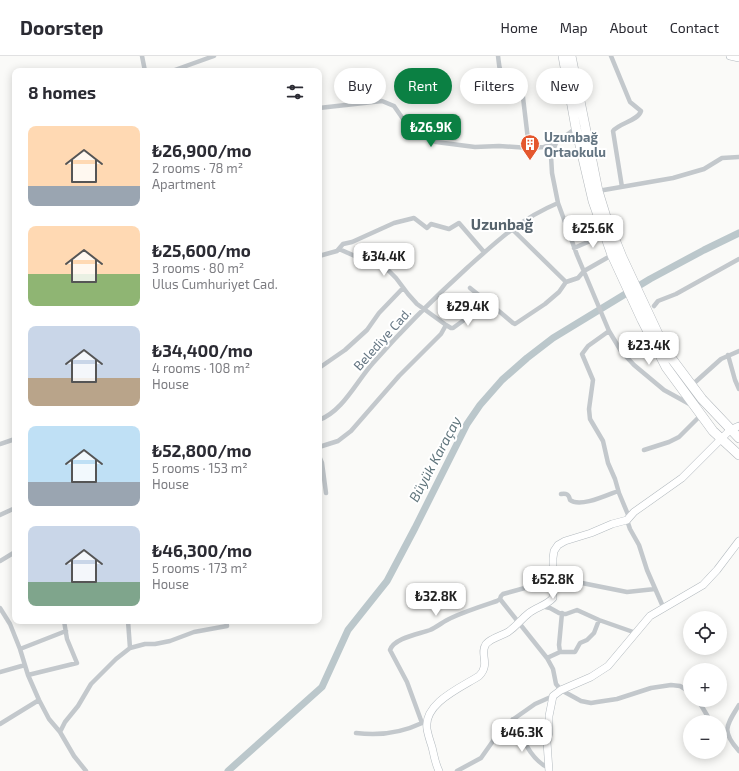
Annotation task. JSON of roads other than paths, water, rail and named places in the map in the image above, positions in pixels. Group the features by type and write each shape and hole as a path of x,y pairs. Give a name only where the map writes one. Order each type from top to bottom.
{"highway":[{"path":"563,56 576,128 592,201 612,255 619,261"},
{"path":"571,56 598,192 619,261 666,367 713,431 739,455"},
{"path":"645,317 666,351 702,399 735,428 739,438"}],"street":[{"path":"142,56 144,68"},
{"path":"180,68 214,56"},
{"path":"498,56 501,72 504,78 518,85 522,89 529,148"},
{"path":"611,56 630,102 641,110 639,115 613,131 622,187"},
{"path":"730,56 739,58"},
{"path":"322,108 382,101 394,106 408,126 436,142 475,147 544,147 556,143 576,128"},
{"path":"556,143 552,156 552,173 558,203 574,248 586,273 609,331 624,354 655,383 681,401 695,407"},
{"path":"598,192 673,178 704,169 722,158 739,157"},
{"name":"Belediye Cad.","path":"322,419 337,408 372,364 424,309 484,252 512,229 531,216 558,203"},
{"path":"322,255 337,251 343,244 352,242 394,224 414,218 427,228 431,224 449,229 459,222 484,252"},
{"path":"512,229 566,282"},
{"path":"574,248 604,235"},
{"path":"339,249 389,271 408,294 424,309 451,328 489,302"},
{"path":"470,288 515,324 545,304 559,292 566,282 578,278 612,255"},
{"path":"654,306 658,301 676,294 739,259"},
{"path":"322,366 345,350 366,330 379,313 404,288"},
{"path":"322,446 338,441 351,430 399,376 441,334 446,325"},
{"path":"609,331 588,346 582,354 593,380 589,409 590,419 603,441 608,463 616,479 618,491 628,518 630,529 639,545 654,589 664,609"},
{"path":"692,385 721,359 739,351"},
{"path":"728,355 739,389"},
{"path":"644,450 669,442 679,437 701,415"},
{"path":"356,733 369,735 388,734 425,723 442,698 479,676 483,672 485,665 485,646 490,641 519,624 528,613 546,604 552,598 554,551 558,545 565,541 591,533 628,518 682,478 721,438 735,428"},
{"path":"0,444 12,440"},
{"path":"322,462 326,493"},
{"path":"561,494 566,494 569,496 570,500 576,503 590,501 618,491"},
{"path":"0,515 12,509"},
{"path":"458,771 480,758 500,731 513,719 535,704 553,696 561,690 591,677 608,666 650,616 703,585 714,574 739,541"},
{"path":"0,561 12,554"},
{"path":"439,771 435,763 427,728 407,682 390,650 391,646 416,633 430,630 451,618 500,599 500,596 504,594 532,586 552,577 627,592 654,589"},
{"path":"500,599 547,658 553,669 556,684 561,690 581,701 591,703 617,699 666,685 677,685 683,688"},
{"path":"540,606 568,614 577,610 599,620 636,633"},
{"path":"0,608 10,624 28,675 39,700 74,756 86,771"},
{"path":"560,652 559,645 562,613"},
{"path":"547,658 560,652 575,652 580,643 587,640 594,634 599,620"},
{"path":"28,675 77,663 65,624"},
{"path":"128,624 130,648"},
{"path":"60,732 65,722 83,699 91,684 116,659 130,648 137,645 160,643 194,632 227,626 227,624"},
{"path":"20,649 66,631"},
{"path":"0,672 25,665"},
{"path":"549,770 547,742 549,732 549,716 553,696"},
{"path":"0,724 39,700"},
{"path":"727,728 739,705"},
{"path":"513,719 527,747 541,764 549,770"},
{"path":"727,733 732,743 739,751"}],"waterway":[{"name":"Büyük Karaçay","path":"228,771 322,687 348,630 387,581 467,424 480,405 502,380 553,338 650,279 739,233"}],"place":[{"name":"Uzunbağ Ortaokulu","path":"530,161"}],"district":[{"name":"Uzunbağ","path":"502,225"}]}
